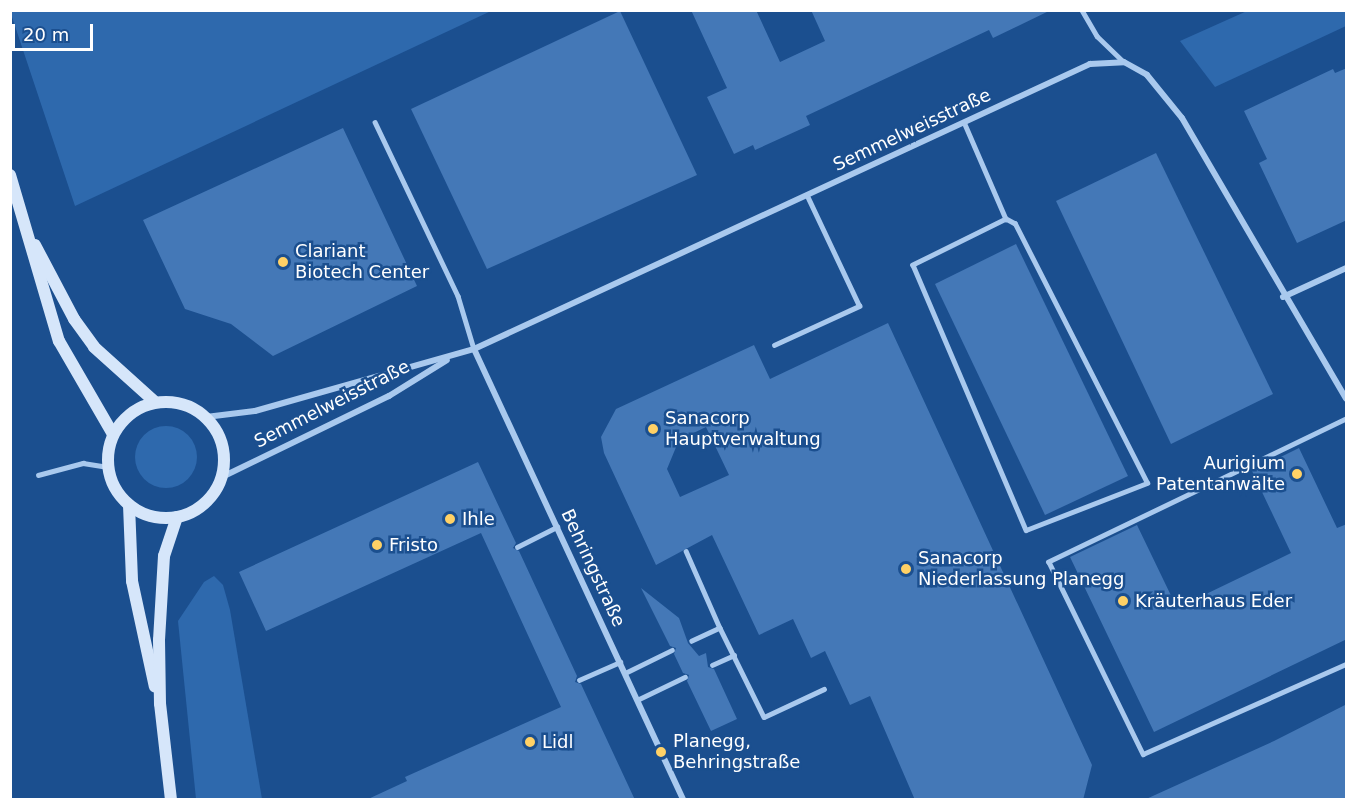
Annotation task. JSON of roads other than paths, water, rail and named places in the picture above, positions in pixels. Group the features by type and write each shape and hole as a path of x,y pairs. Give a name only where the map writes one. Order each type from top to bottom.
{"main road":[{"path":"10,175 27,229 43,301 59,341 113,434"},
{"path":"27,229 74,319 94,346 155,402"},
{"path":"155,402 186,405 206,417 223,448 222,477 205,503 177,517 144,514 129,505 115,488 108,467 113,434 138,409 155,402"},
{"path":"129,505 138,614 160,704"},
{"path":"171,800 160,704 161,578 177,517"}],"street":[{"name":"Semmelweisstraße","path":"206,417 255,411 474,349 1090,64 1124,62"},
{"path":"1124,62 1147,75 1182,118 1283,297 1347,399"},
{"path":"1283,297 1347,267"},
{"name":"Behringstraße","path":"474,349 683,800"},
{"name":"Semmelweisstraße","path":"222,477 389,396 454,355"}],"lane":[{"path":"1082,10 1097,36 1124,62"},
{"path":"375,122 458,296 474,349"},
{"path":"964,122 1006,219 1015,224 1147,483 1026,530 913,265 1006,219"},
{"path":"774,345 859,306 807,196"},
{"path":"1347,419 1049,562 1143,754 1347,664"},
{"path":"38,475 83,463 108,467"},
{"path":"518,547 557,527"},
{"path":"686,551 720,628 765,717 824,689"},
{"path":"692,642 720,628"},
{"path":"625,673 672,650"},
{"path":"712,665 734,655"},
{"path":"579,680 620,662"},
{"path":"637,700 685,677"}],"place":[{"name":"Clariant Biotech Center","path":"283,262"},
{"name":"Sanacorp Hauptverwaltung","path":"653,429"},
{"name":"Aurigium Patentanwälte","path":"1297,474"},
{"name":"Ihle","path":"450,519"},
{"name":"Fristo","path":"377,545"},
{"name":"Sanacorp Niederlassung Planegg","path":"906,569"},
{"name":"Kräuterhaus Eder","path":"1123,601"},
{"name":"Lidl","path":"530,742"},
{"name":"Planegg, Behringstraße","path":"661,752"}]}
